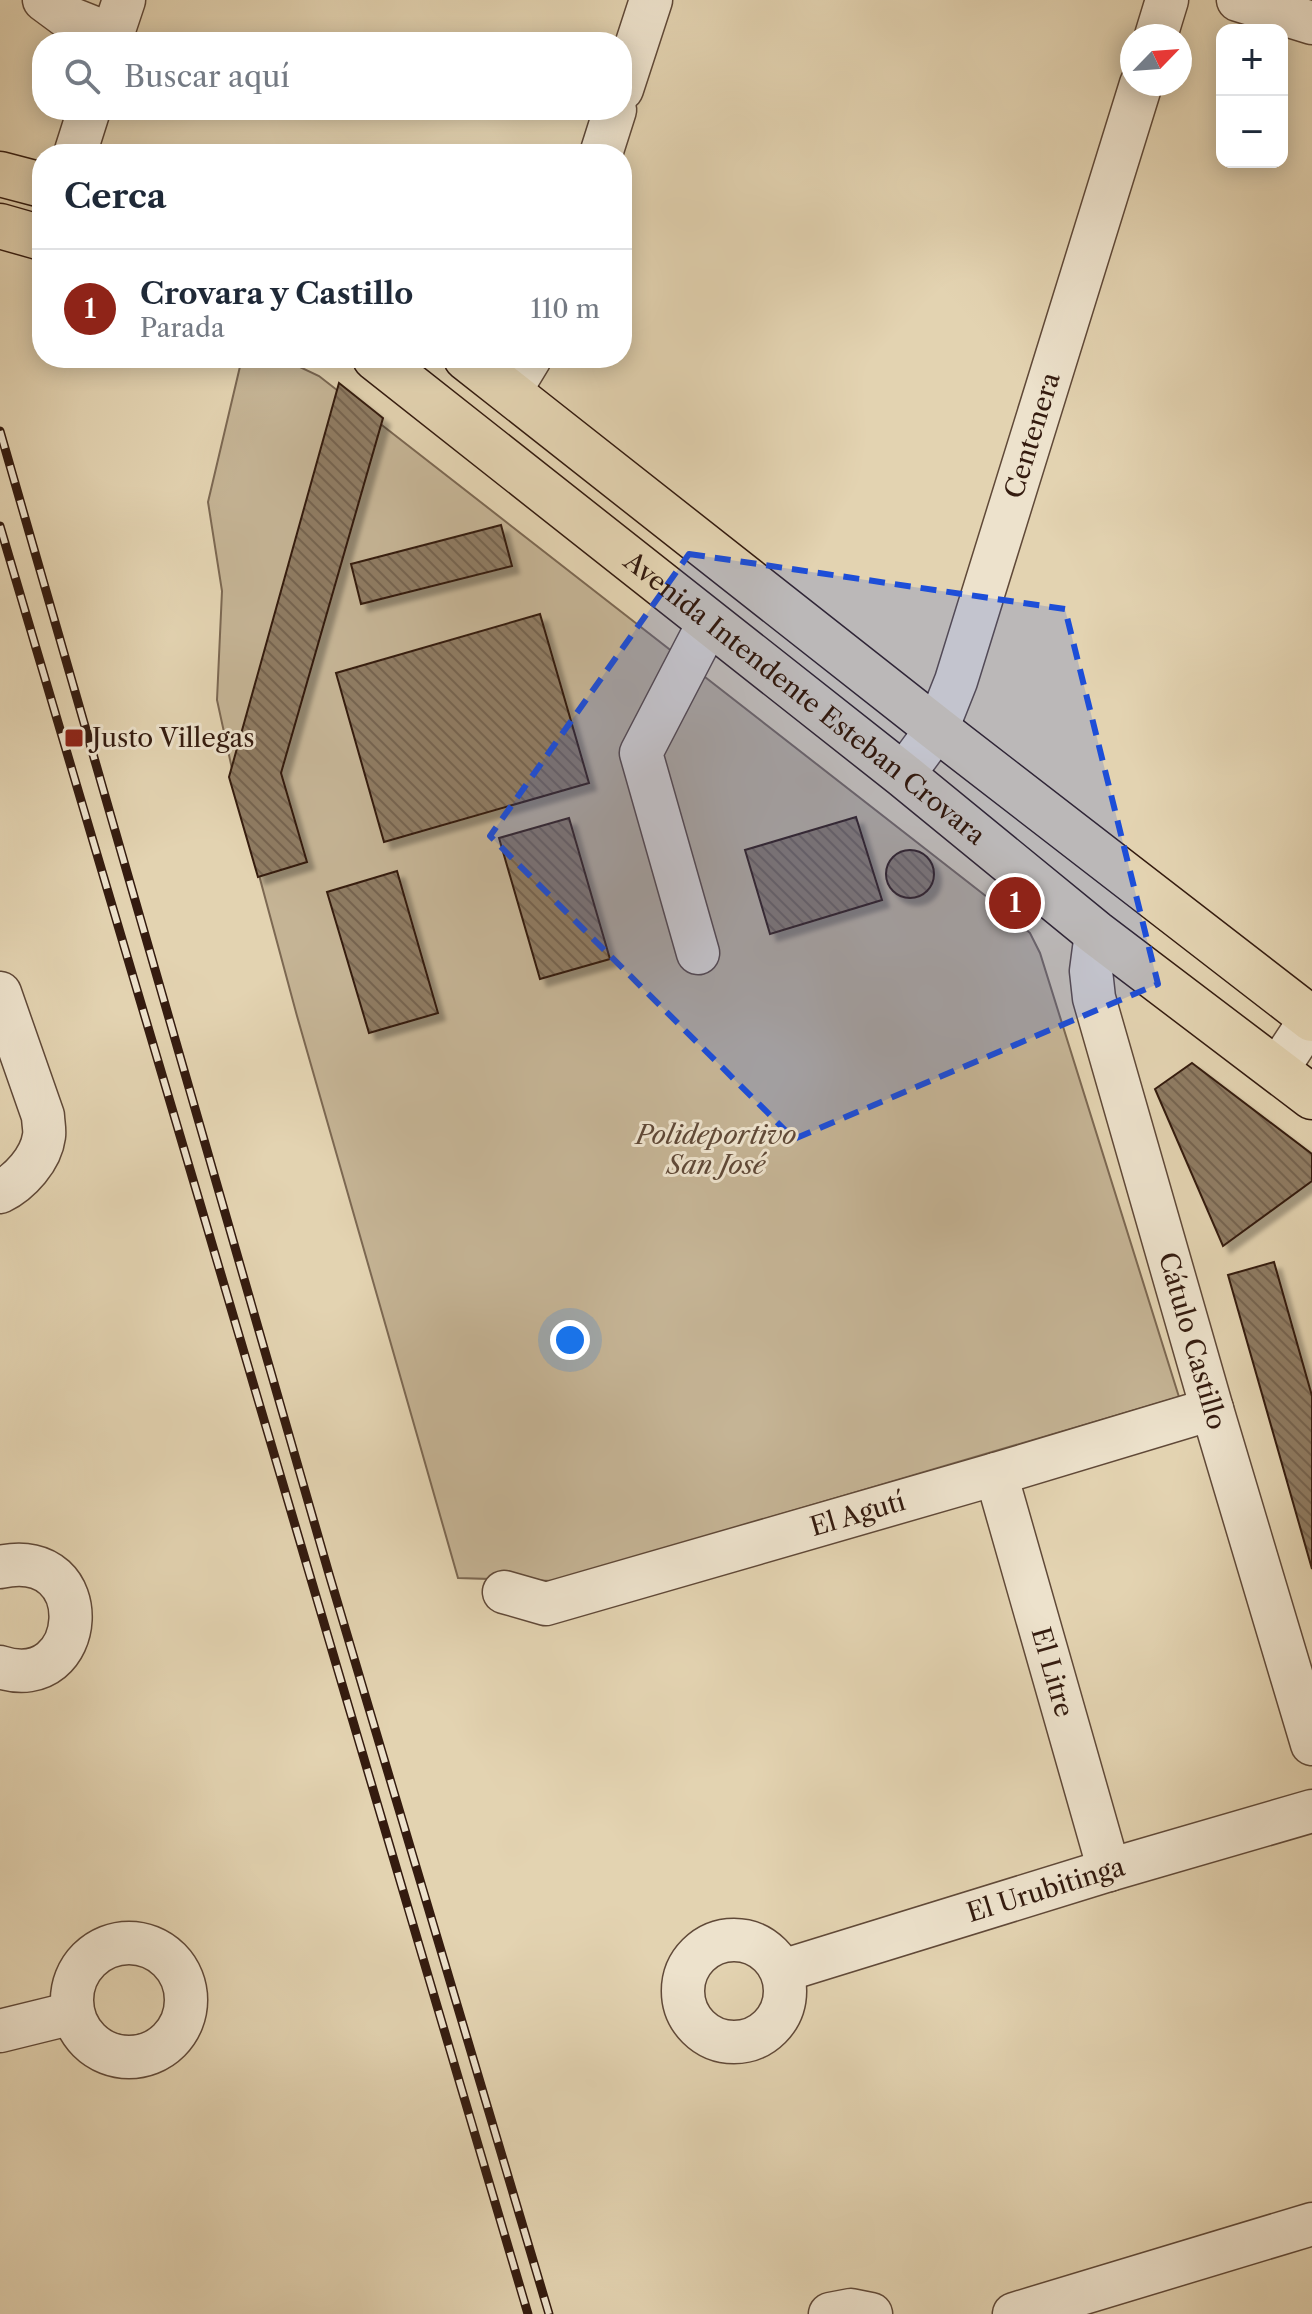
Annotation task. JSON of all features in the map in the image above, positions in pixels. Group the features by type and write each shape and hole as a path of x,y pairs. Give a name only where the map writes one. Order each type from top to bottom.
{"main road":[{"path":"0,174 32,182"},
{"path":"0,226 32,235"},
{"name":"Avenida Intendente Esteban Crovara","path":"388,368 903,775 1096,933 1312,1097"},
{"path":"500,368 520,374 937,729 1312,1018"}],"street":[{"path":"44,0 67,17 115,26"},
{"path":"632,58 651,0"},
{"path":"1160,24 1167,0"},
{"path":"1238,0 1312,23"},
{"name":"Centenera","path":"903,775 937,729 956,681 1137,96"},
{"path":"78,144 86,120"},
{"path":"604,144 612,120"},
{"path":"698,953 641,753 709,622"},
{"name":"Cátulo Castillo","path":"1096,933 1091,971 1094,998 1312,1744"},
{"path":"0,993 43,1116 44,1137 15,1180"},
{"path":"1277,1070 1312,1018"},
{"name":"El Agutí","path":"504,1592 546,1604 1212,1409"},
{"name":"El Litre","path":"996,1474 1109,1870"},
{"path":"0,1567 17,1564 33,1566 48,1573 61,1585 69,1599 72,1618 69,1636 60,1652 46,1664 29,1670 0,1667"},
{"name":"El Urubitinga","path":"782,1971 1312,1811"},
{"path":"0,2031 73,2013"},
{"path":"1014,2314 1312,2224"},
{"path":"830,2314 851,2310 871,2314"}],"highlighted area":[{"path":"689,554 1065,609 1158,984 794,1139 490,836"}],"green space":[{"name":"Polideportivo San José","path":"240,368 302,368 319,376 1030,933 1040,953 1179,1397 554,1581 458,1578 297,1016 239,801 217,700 222,591 208,502"}],"building":[{"path":"339,383 383,418 281,773 307,862 258,877 229,777"},
{"path":"501,525 512,566 361,604 351,564"},
{"path":"540,614 589,783 384,842 336,673"},
{"path":"856,817 882,900 770,934 745,850"},
{"path":"569,818 610,959 540,979 499,838"},
{"path":"910,850 919,851 927,857 933,865 933,883 927,891 919,897 910,898 901,897 893,891 887,883 886,874 887,865 893,857 901,851"},
{"path":"397,871 438,1013 369,1033 327,892"},
{"path":"1192,1063 1312,1154 1312,1181 1223,1246 1155,1089"},
{"path":"1274,1262 1312,1396 1312,1569 1228,1275"}],"railway":[{"path":"0,431 329,1574 549,2314"},
{"path":"0,526 528,2314"}],"place":[{"name":"Justo Villegas","path":"74,738"},
{"name":"Crovara y Castillo","path":"1015,903"}]}
